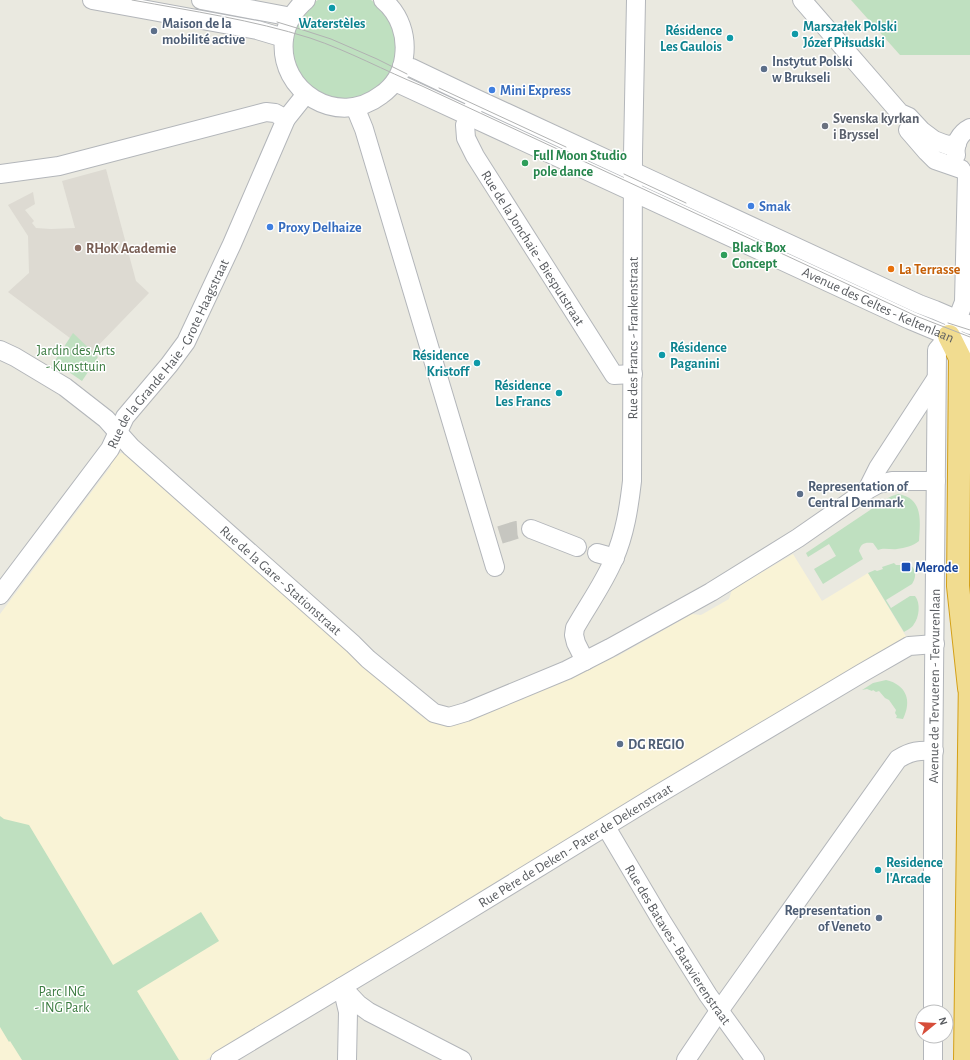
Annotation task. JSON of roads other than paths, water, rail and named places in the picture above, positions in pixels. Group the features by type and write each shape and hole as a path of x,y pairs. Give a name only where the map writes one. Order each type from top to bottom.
{"highway":[{"path":"953,333 960,358 958,586 970,683 965,1060"}],"street":[{"path":"92,0 256,30 284,38"},
{"path":"200,0 292,17"},
{"path":"303,1 292,17 284,38 284,54 289,72 299,88 313,99 329,106 343,108 355,107 378,98 392,86 402,66 405,42 401,24 391,8 383,0"},
{"name":"Rue des Francs - Frankenstraat","path":"585,661 576,643 574,635 575,628 615,558 628,512 632,481 636,0"},
{"path":"802,0 900,113 909,117 922,131 934,140 947,145 956,144 960,136 970,128"},
{"name":"Avenue des Celtes - Keltenlaan","path":"402,66 412,68 919,304 935,310 953,333 970,345"},
{"name":"Avenue des Celtes - Keltenlaan","path":"395,82 910,320 953,333"},
{"name":"Rue de la Grande Haie - Grote Haagstraat","path":"0,596 110,449 125,417 186,342 232,244 286,119 306,94"},
{"name":"Rue de la Jonchaie - Biesputstraat","path":"477,99 465,125 466,138 475,156 614,375 633,374"},
{"path":"355,107 364,129 493,537 495,568"},
{"path":"0,174 59,166 266,112 275,113 286,119"},
{"path":"900,113 903,124 935,160 966,174"},
{"name":"Avenue de Tervueren - Tervurenlaan","path":"933,1004 936,378 964,302 966,174 957,161 955,152 956,144"},
{"name":"Rue de la Gare - Stationstraat","path":"0,350 15,357 66,387 106,418 131,447 319,613 368,659 434,714 449,717 466,712 567,670 610,648 712,592 798,538 867,490"},
{"path":"867,490 882,462 926,396 936,378"},
{"path":"867,490 878,484 892,481 936,481"},
{"path":"531,529 577,547"},
{"path":"597,553 615,558"},
{"name":"Rue Père de Deken - Pater de Dekenstraat","path":"220,1060 822,696 909,646 935,644"},
{"path":"686,1060 719,1011 898,759 907,753 934,751"},
{"name":"Rue des Bataves - Batavierenstraat","path":"606,826 708,995 755,1060"},
{"path":"342,987 348,1012 347,1060"},
{"path":"342,987 358,1004 370,1012 462,1060"},
{"path":"932,1060 933,1044"}],"tunnel":[{"path":"500,535 516,530 531,529"}],"tram line":[{"path":"132,0 222,16 267,26 310,38 339,49 422,86 916,316 970,337"},
{"path":"277,22 331,39 407,74"},
{"path":"439,88 566,147"},
{"path":"624,174 686,203"},
{"path":"948,323 970,330"}],"place":[{"name":"Waterstèles","path":"332,8"},
{"name":"Maison de la mobilité active","path":"154,31"},
{"name":"Marszałek Polski Józef Piłsudski","path":"795,34"},
{"name":"Résidence Les Gaulois","path":"730,38"},
{"name":"Instytut Polski w Brukseli","path":"764,69"},
{"name":"Mini Express","path":"492,90"},
{"name":"Svenska kyrkan i Bryssel","path":"825,126"},
{"name":"Full Moon Studio pole dance","path":"525,163"},
{"name":"Smak","path":"751,206"},
{"name":"Proxy Delhaize","path":"270,227"},
{"name":"RHoK Academie","path":"78,248"},
{"name":"Black Box Concept","path":"724,255"},
{"name":"La Terrasse","path":"891,269"},
{"name":"Résidence Paganini","path":"662,355"},
{"name":"Résidence Kristoff","path":"477,363"},
{"name":"Résidence Les Francs","path":"559,393"},
{"name":"Representation of Central Denmark","path":"800,494"},
{"name":"Merode","path":"906,567"},
{"name":"DG REGIO","path":"620,744"},
{"name":"Residence l'Arcade","path":"878,870"},
{"name":"Representation of Veneto","path":"879,918"}],"park label":[{"name":"Jardin des Arts - Kunsttuin","path":"76,358"},
{"name":"Parc ING - ING Park","path":"62,1000"}]}
